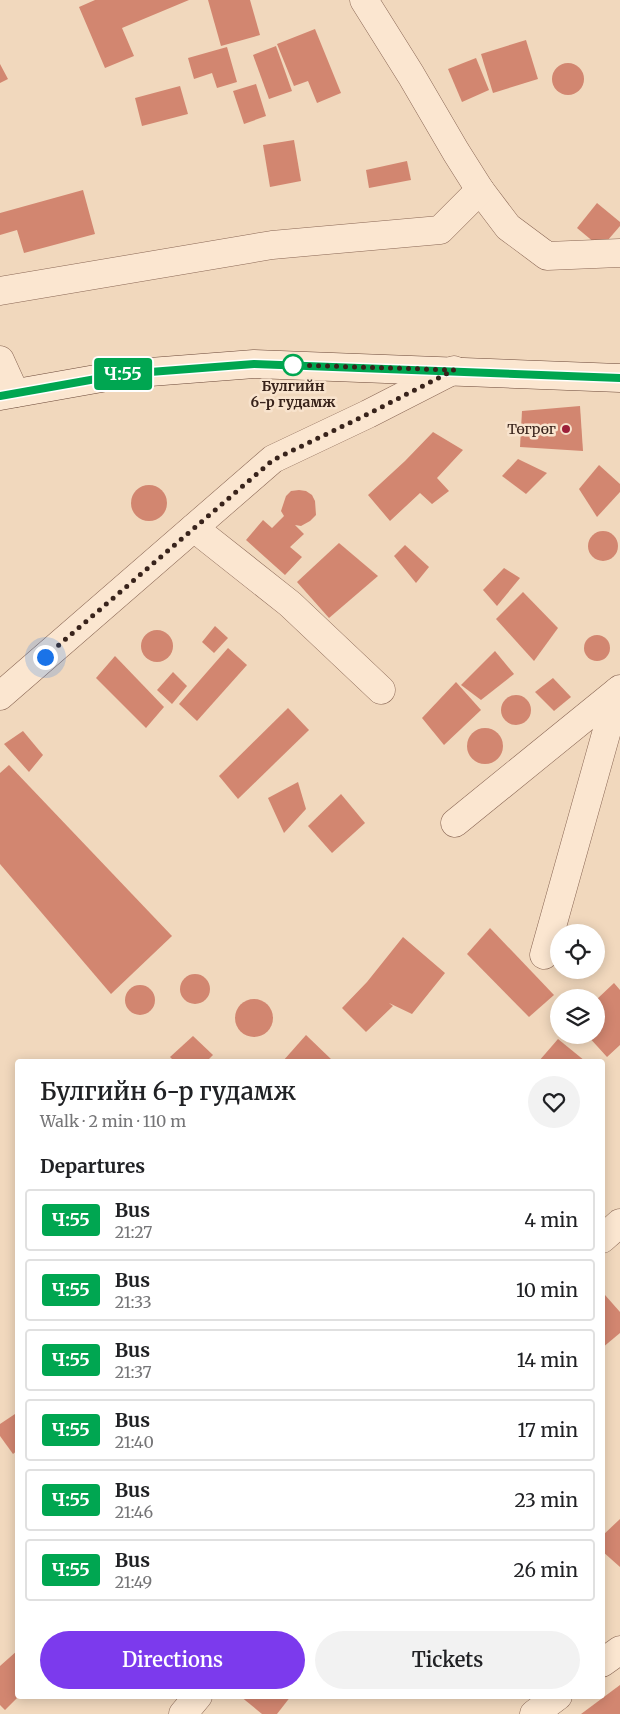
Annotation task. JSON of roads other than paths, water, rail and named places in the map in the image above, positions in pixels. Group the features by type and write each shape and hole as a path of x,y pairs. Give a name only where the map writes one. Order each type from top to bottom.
{"street":[{"path":"364,0 480,190 508,227 547,256 620,253"},
{"path":"0,291 272,245 440,230 480,190"},
{"path":"0,360 7,394 124,374 254,364 454,370 620,378"},
{"path":"0,696 273,460 454,370"},
{"path":"194,528 290,604 381,690"},
{"path":"455,823 619,690"},
{"path":"544,955 619,690"},
{"path":"605,1236 620,1223"},
{"path":"605,1661 620,1650"},
{"path":"183,1714 196,1699"},
{"path":"534,1714 554,1699"}],"place":[{"name":"Булгийн 6-р гудамж","path":"293,365"},
{"name":"Төгрөг","path":"566,429"}]}
